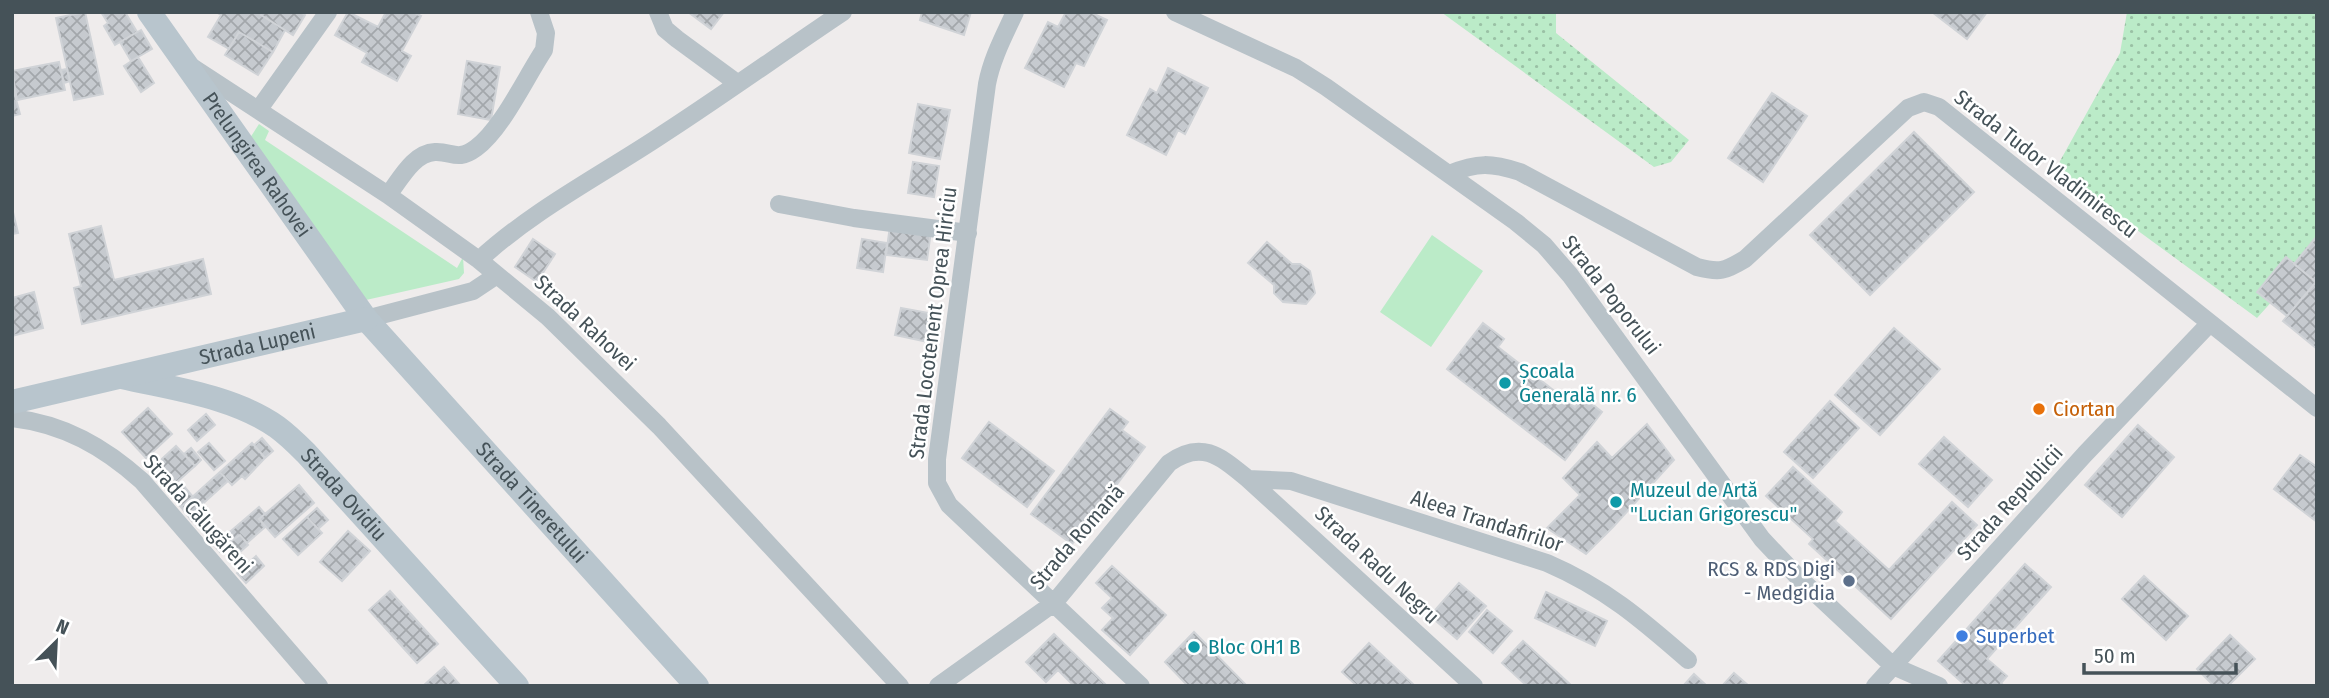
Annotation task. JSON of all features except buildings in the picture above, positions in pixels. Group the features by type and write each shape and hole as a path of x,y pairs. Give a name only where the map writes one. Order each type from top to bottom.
{"main road":[{"name":"Prelungirea Rahovei","path":"149,12 366,319"},
{"name":"Strada Lupeni","path":"12,402 366,319"},
{"name":"Strada Tineretului","path":"366,319 697,686"},
{"name":"Strada Ovidiu","path":"122,377 224,402 261,417 278,428 334,483 517,686"}],"street":[{"name":"Prelungirea Rahovei","path":"259,109 328,12"},
{"path":"388,195 411,165 422,156 436,152 451,156 466,155 492,133 544,50 544,21 539,12"},
{"path":"658,12 665,29 737,83"},
{"path":"479,260 528,220 655,140 843,12"},
{"name":"Strada Locotenent Oprea Hiriciu","path":"1016,12 990,67 937,459 937,483 949,505 1141,686"},
{"name":"Strada Poporului","path":"1175,12 1296,68 1449,174 1544,245 1570,275 1762,539 1797,576 1893,666 1939,686"},
{"name":"Strada Rahovei","path":"183,61 388,195 479,260 548,317 618,384 900,686"},
{"name":"Strada Tudor Vladimirescu","path":"1449,174 1473,164 1496,165 1520,172 1698,267 1716,272 1745,259 1908,108 1924,102 1939,107 2317,408"},
{"path":"779,204 854,218 968,233"},
{"name":"Strada Lupeni","path":"366,319 473,291 497,275"},
{"name":"Strada Republicii","path":"1875,686 2085,454 2210,323"},
{"name":"Strada Călugăreni","path":"12,418 46,424 89,440 142,481 318,686"},
{"name":"Strada Romană","path":"938,686 1054,603 1169,463 1182,454 1198,450 1214,454 1248,479"},
{"name":"Aleea Trandafirilor","path":"1248,479 1291,481 1547,564 1579,577 1607,594 1688,660"},
{"name":"Strada Radu Negru","path":"1248,479 1474,686"}],"green space":[{"path":"1441,12 1556,12 1556,33 1689,140 1671,162 1654,167"},
{"path":"2127,12 2317,12 2317,251 2257,318 2055,170 2120,53"},
{"path":"259,124 269,131 265,140 457,268 463,257 464,273 459,279 366,300 248,141"},
{"path":"1432,235 1483,271 1431,347 1380,312"}],"place":[{"name":"Școala Generală nr. 6","path":"1505,383"},
{"name":"Ciortan","path":"2039,409"},
{"name":"Muzeul de Artă \"Lucian Grigorescu\"","path":"1616,502"},
{"name":"RCS & RDS Digi - Medgidia","path":"1849,581"},
{"name":"Superbet","path":"1962,636"},
{"name":"Bloc OH1 B","path":"1194,647"}]}
